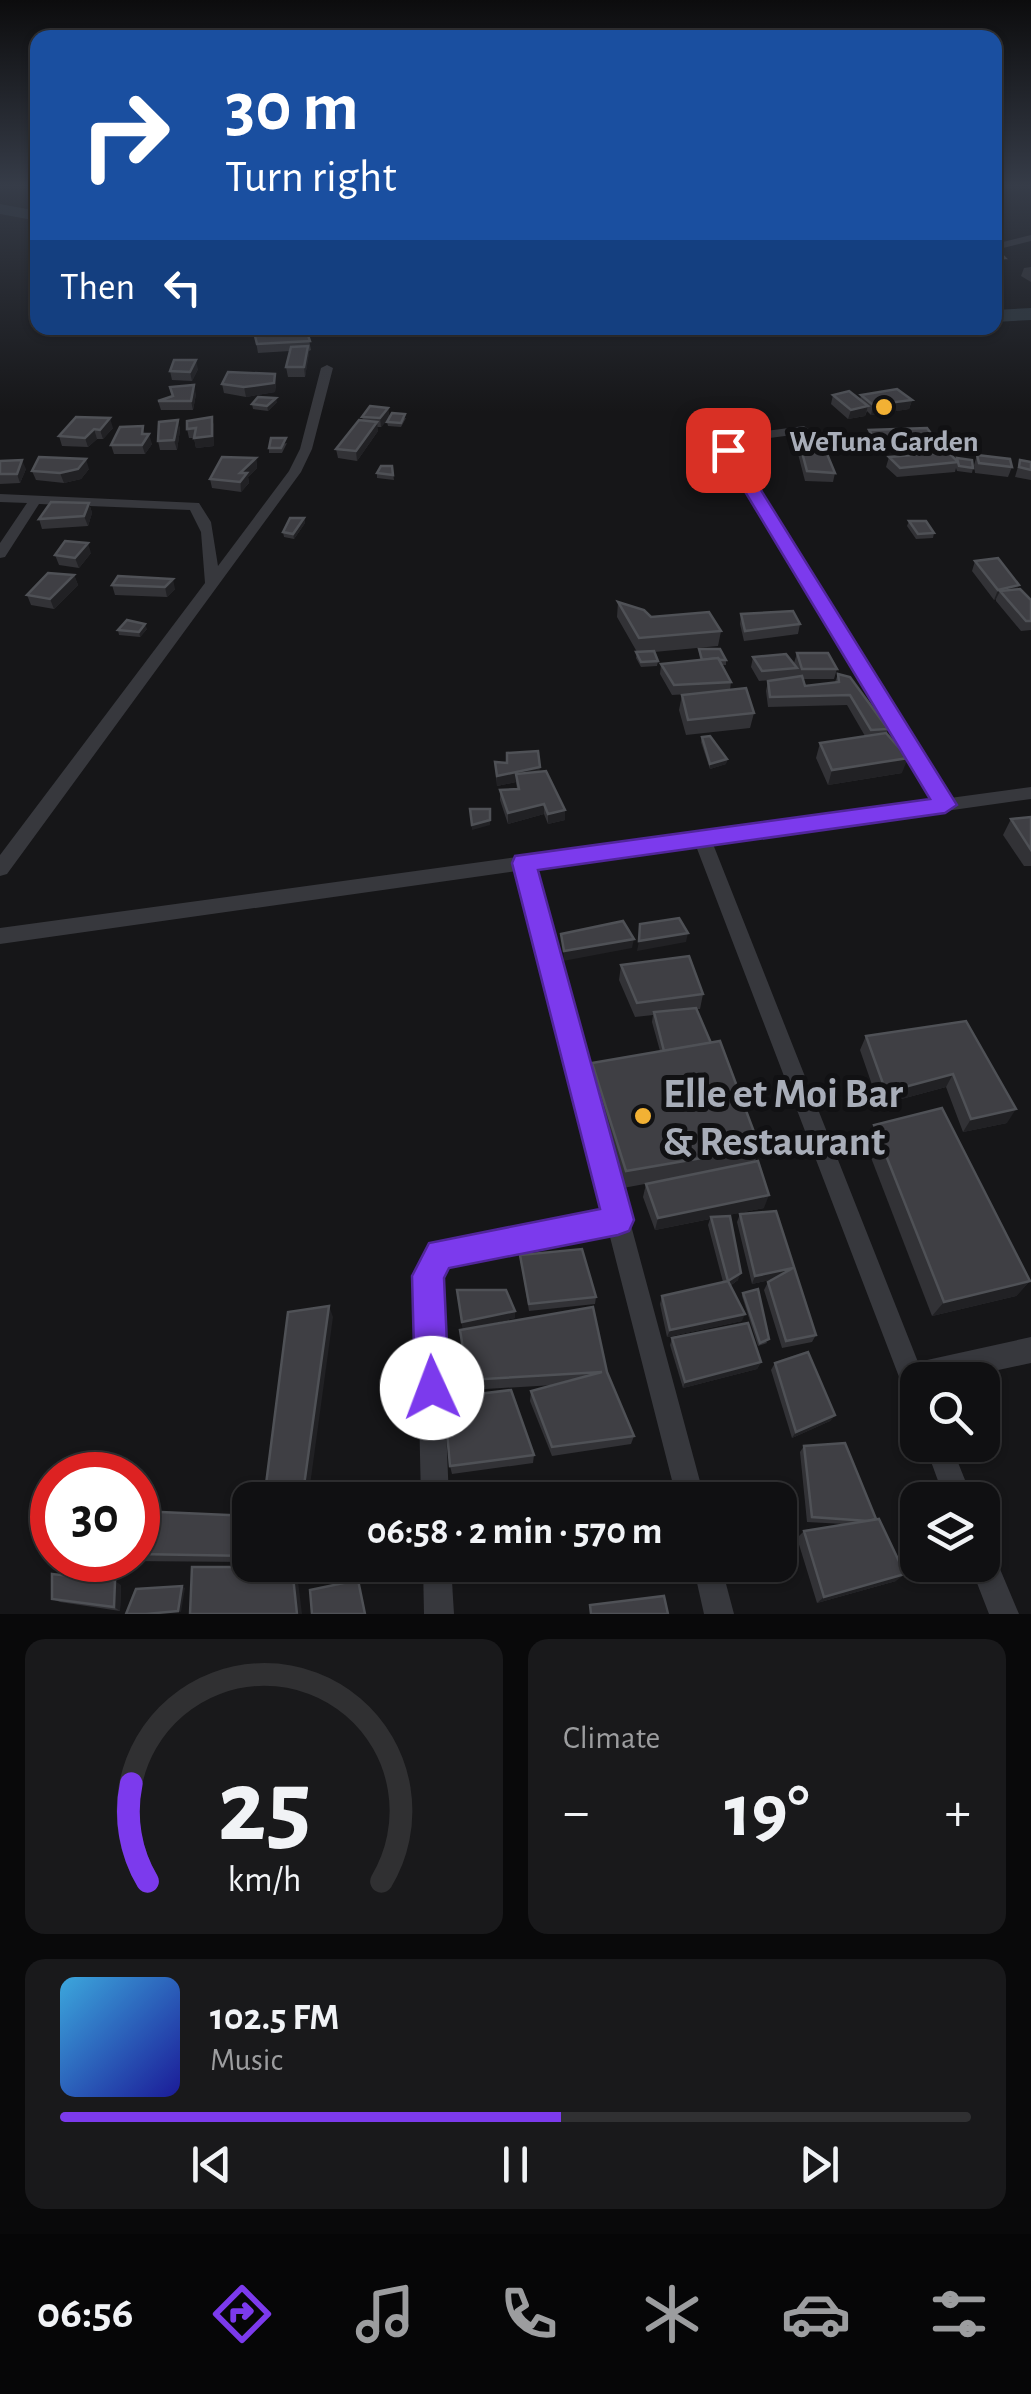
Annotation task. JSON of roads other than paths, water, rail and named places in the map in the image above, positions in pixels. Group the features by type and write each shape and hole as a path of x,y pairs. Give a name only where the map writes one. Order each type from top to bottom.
{"street":[{"path":"0,869 295,472 306,449 327,368"},
{"path":"804,430 733,439 728,450 945,805"},
{"path":"0,498 194,506 203,514 212,587"},
{"path":"0,554 35,500"},
{"path":"0,936 1031,793"},
{"path":"703,840 905,1362"},
{"path":"524,863 685,1482"},
{"path":"434,1482 428,1276 432,1263 440,1254 618,1220"},
{"path":"991,1362 1031,1350"},
{"path":"438,1582 439,1614"},
{"path":"711,1582 719,1614"},
{"path":"991,1582 1004,1614"}],"waterway":[{"path":"1002,316 1031,314"}],"place":[{"name":"WeTuna Garden","path":"884,407"},
{"name":"Elle et Moi Bar & Restaurant","path":"643,1116"}]}
